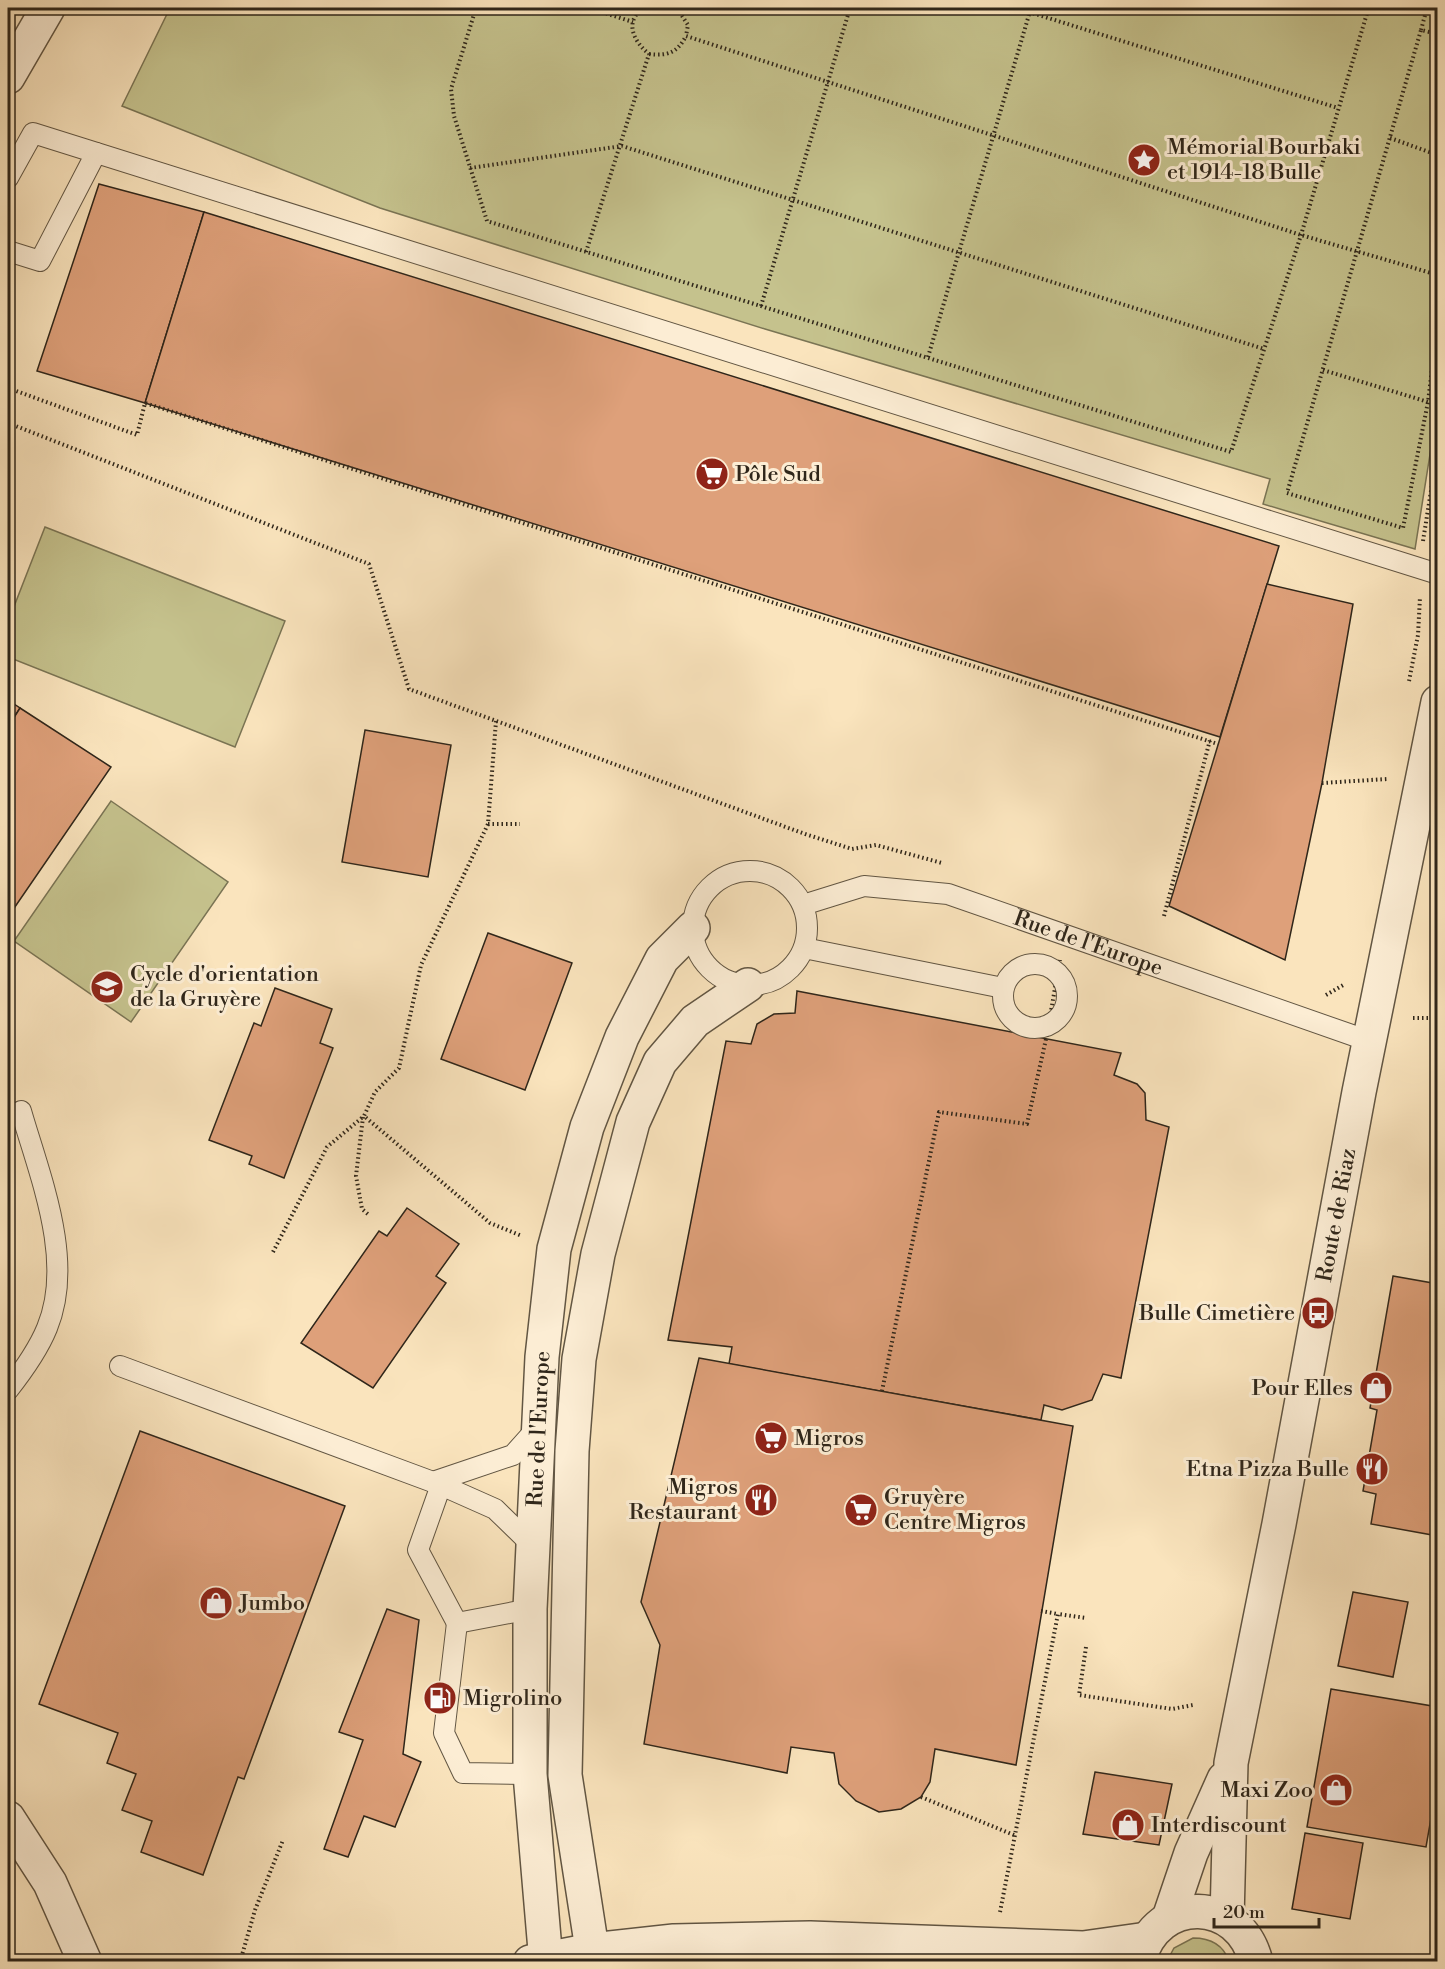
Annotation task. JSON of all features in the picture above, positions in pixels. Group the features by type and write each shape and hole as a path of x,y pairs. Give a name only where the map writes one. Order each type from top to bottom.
{"street":[{"path":"8,77 48,8"},
{"name":"Route de Riaz","path":"1227,1918 1231,1763 1369,1041 1423,696"},
{"name":"Rue de l'Europe","path":"541,1960 530,1774 530,1609 542,1357 554,1249 587,1127 622,1037 662,959 693,928"},
{"name":"Rue de l'Europe","path":"593,1956 565,1775 572,1451 579,1359 600,1243 633,1122 660,1062 695,1021 748,985"},
{"name":"Route de Riaz","path":"1152,1940 1231,1763"},
{"path":"8,1818 50,1883 85,1959"},
{"path":"541,1960 593,1956 674,1941 810,1938 1083,1948 1152,1940 1188,1911 1208,1912 1227,1918 1242,1931 1254,1955 1283,1962"}],"lane":[{"path":"8,178 33,133 1430,571"},
{"path":"8,251 40,261 96,153"},
{"path":"743,871 768,874 790,886 803,905 808,927 804,948 791,969 771,982 748,985 727,981 709,968 697,950 693,928 701,898 719,880 743,871"},
{"name":"Rue de l'Europe","path":"803,905 864,886 948,894 1369,1041"},
{"path":"804,948 1003,988"},
{"path":"8,1390 23,1370 48,1327 57,1281 55,1230 21,1112"},
{"path":"120,1366 437,1483 495,1509 532,1545"},
{"path":"437,1483 513,1455 538,1427"},
{"path":"437,1483 418,1550 457,1623 444,1732 463,1773 530,1774"},
{"path":"457,1623 530,1609"}],"path":[{"path":"476,8 451,89 454,116 487,221 1231,452 1301,235 1368,10 1358,8"},
{"path":"589,8 633,22"},
{"path":"644,8 633,22 632,32 637,44 649,54 673,53 680,48 686,36 687,25 677,8"},
{"path":"761,306 850,8"},
{"path":"1016,8 1031,10 1338,108"},
{"path":"1427,8 1287,493 1404,528 1428,402 1437,320"},
{"path":"928,357 1031,10"},
{"path":"1421,30 1437,34"},
{"path":"686,36 1301,235 1437,275"},
{"path":"586,252 622,146 649,54"},
{"path":"1390,138 1437,155"},
{"path":"470,168 622,146 1264,349"},
{"path":"1323,370 1437,405"},
{"path":"8,388 137,435 145,403 1218,744"},
{"path":"8,423 369,564 410,689 852,849 876,845 944,864"},
{"path":"1423,696 1418,635 1430,571 1437,447"},
{"path":"369,1215 362,1209 356,1176 363,1116 375,1092 399,1068 421,964 488,824 496,721"},
{"path":"1164,916 1210,740"},
{"path":"1322,783 1391,779 1389,790"},
{"path":"488,824 520,824"},
{"path":"882,1391 939,1112 1027,1124 1046,1039 1061,954"},
{"path":"1318,994 1327,995 1348,982"},
{"path":"1413,1018 1437,1018"},
{"path":"363,1116 490,1223 554,1249"},
{"path":"273,1252 327,1147 363,1116"},
{"path":"1041,1611 1086,1618"},
{"path":"998,1920 1058,1614"},
{"path":"1086,1647 1078,1695 1172,1709 1193,1705"},
{"path":"921,1797 1014,1835"},
{"path":"240,1962 255,1910 283,1840"}],"shaded area":[{"path":"170,8 1437,8 1437,410 1415,549 1263,504 1270,479 765,329 380,208 122,106"},
{"path":"45,527 285,621 235,747 8,657 8,622"},
{"path":"111,801 228,882 131,1022 14,941"},
{"path":"1193,1938 1215,1943 1223,1950 1229,1961 1167,1961 1174,1948"}],"building":[{"path":"99,184 204,212 145,403 37,371"},
{"name":"Pôle Sud","path":"204,212 1279,546 1220,737 145,403"},
{"path":"1267,584 1353,604 1322,783 1285,960 1169,906"},
{"path":"8,700 20,708 8,727"},
{"path":"20,708 111,767 8,917 8,727"},
{"path":"365,730 451,745 428,877 342,862"},
{"path":"488,933 572,963 525,1090 441,1059"},
{"path":"275,988 332,1009 320,1043 333,1048 284,1178 249,1164 252,1156 209,1140 254,1023 261,1026"},
{"path":"797,991 1121,1053 1114,1075 1137,1084 1145,1093 1146,1120 1169,1127 1121,1378 1103,1374 1092,1400 1062,1410 1044,1405 1041,1420 729,1364 732,1347 668,1340 726,1041 751,1044 757,1024 774,1014 795,1013"},
{"path":"407,1208 459,1244 436,1276 446,1283 373,1388 301,1343 379,1231 387,1236"},
{"path":"1393,1276 1438,1284 1438,1536 1371,1524 1376,1494 1363,1491 1377,1410 1370,1408"},
{"name":"Gruyère Centre Migros","path":"699,1358 1073,1426 1016,1765 935,1749 930,1782 921,1797 901,1809 879,1812 856,1801 839,1784 834,1753 791,1747 787,1773 644,1744 660,1645 641,1602"},
{"path":"140,1431 345,1506 244,1779 238,1777 203,1875 141,1852 152,1821 122,1810 136,1774 107,1763 118,1733 39,1704"},
{"path":"1353,1592 1408,1602 1393,1677 1338,1666"},
{"path":"387,1609 419,1620 403,1754 421,1762 395,1827 364,1816 348,1857 324,1849 363,1740 339,1732"},
{"path":"1331,1689 1438,1707 1438,1778 1426,1847 1307,1827"},
{"path":"1095,1772 1172,1784 1159,1845 1083,1834"},
{"path":"1305,1833 1363,1843 1350,1919 1292,1909"}],"place":[{"name":"Mémorial Bourbaki et 1914-18 Bulle","path":"1144,160"},
{"name":"Pôle Sud","path":"712,474"},
{"name":"Cycle d'orientation de la Gruyère","path":"107,987"},
{"name":"Bulle Cimetière","path":"1318,1313"},
{"name":"Pour Elles","path":"1376,1388"},
{"name":"Migros","path":"771,1438"},
{"name":"Etna Pizza Bulle","path":"1372,1469"},
{"name":"Migros Restaurant","path":"761,1500"},
{"name":"Gruyère Centre Migros","path":"861,1510"},
{"name":"Jumbo","path":"216,1603"},
{"name":"Migrolino","path":"440,1698"},
{"name":"Maxi Zoo","path":"1336,1790"},
{"name":"Interdiscount","path":"1128,1825"}]}
